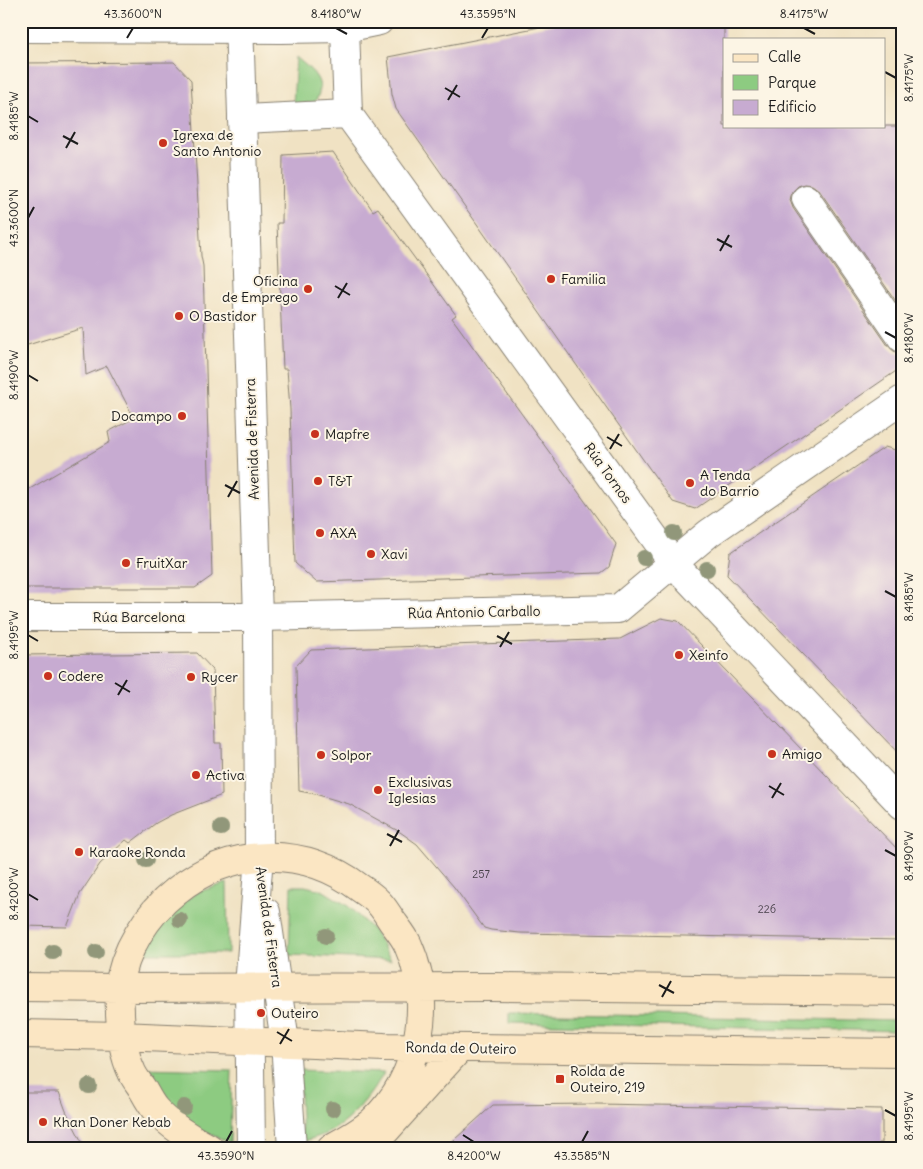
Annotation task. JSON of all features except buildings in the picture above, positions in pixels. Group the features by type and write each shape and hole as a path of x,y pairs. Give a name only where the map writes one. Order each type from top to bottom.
{"main road":[{"name":"Avenida de Fisterra","path":"208,1148 189,1138 156,1110 131,1070 121,1036 119,988 126,960 141,928 164,901 192,878 226,863 259,856 306,861 344,876 377,900 408,943 416,966 420,988 421,1017 417,1047 404,1079 384,1108 372,1121 347,1140 331,1148"},
{"path":"21,987 491,987 902,991"},
{"name":"Ronda de Outeiro","path":"21,1034 460,1048 902,1053"},
{"path":"370,1148 460,1048"}],"street":[{"path":"21,28 239,25 346,28 379,21"},
{"name":"Avenida de Fisterra","path":"239,25 258,617 259,856 249,987 251,1148"},
{"path":"242,119 348,114 346,28"},
{"name":"Rúa Tornos","path":"348,114 674,563 902,805"},
{"path":"806,199 902,338"},
{"name":"Rúa Antonio Carballo","path":"258,617 618,608 709,533 902,400"},
{"name":"Rúa Barcelona","path":"21,617 258,617"},
{"name":"Avenida de Fisterra","path":"259,856 285,1042 292,1148"}],"green space":[{"path":"296,57 317,77 320,89 314,103 293,104"},
{"path":"227,883 228,953 142,953 155,928 173,910 198,892"},
{"path":"291,886 305,886 322,890 348,906 375,932 391,960 289,955"},
{"path":"509,1013 902,1021 902,1031 509,1023"},
{"path":"139,1068 232,1070 230,1142 198,1129 181,1117 158,1093"},
{"path":"299,1070 384,1073 366,1100 343,1123 325,1134 302,1142"}],"place":[{"name":"Igrexa de Santo Antonio","path":"163,143"},
{"name":"Familia","path":"551,279"},
{"name":"Oficina de Emprego","path":"308,289"},
{"name":"O Bastidor","path":"179,316"},
{"name":"Docampo","path":"182,416"},
{"name":"Mapfre","path":"315,434"},
{"name":"T&T","path":"318,481"},
{"name":"A Tenda do Barrio","path":"690,483"},
{"name":"AXA","path":"320,533"},
{"name":"Xavi","path":"371,554"},
{"name":"FruitXar","path":"126,563"},
{"name":"Xeinfo","path":"679,655"},
{"name":"Codere","path":"48,676"},
{"name":"Rycer","path":"191,677"},
{"name":"Amigo","path":"772,754"},
{"name":"Solpor","path":"321,755"},
{"name":"Activa","path":"196,775"},
{"name":"Exclusivas Iglesias","path":"378,790"},
{"name":"Karaoke Ronda","path":"79,852"},
{"name":"Outeiro","path":"261,1013"},
{"name":"Rolda de Outeiro, 219","path":"560,1079"},
{"name":"Khan Doner Kebab","path":"43,1122"}]}
